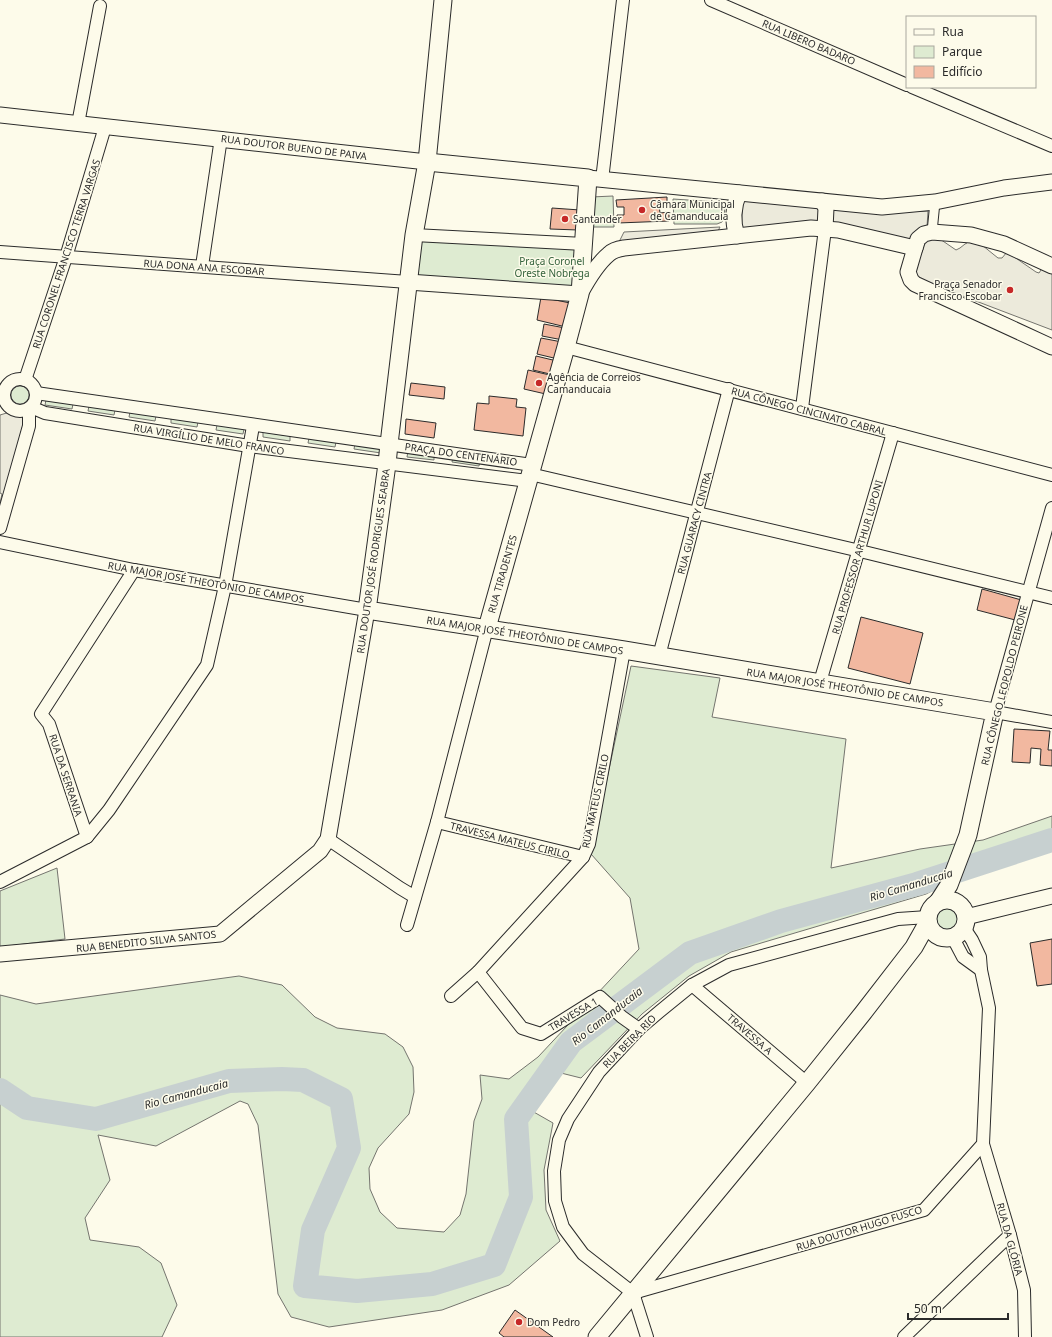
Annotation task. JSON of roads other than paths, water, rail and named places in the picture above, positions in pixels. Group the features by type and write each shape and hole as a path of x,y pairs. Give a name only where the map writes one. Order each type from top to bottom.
{"main road":[{"name":"RUA DOUTOR JOSÉ RODRIGUES SEABRA","path":"367,610 388,464 389,444 414,235 427,162 443,0"},
{"name":"RUA DOUTOR BUENO DE PAIVA","path":"427,162 595,179"},
{"name":"RUA TIRADENTES","path":"487,628 580,294 584,244 595,179"},
{"name":"RUA MAJOR JOSÉ THEOTÔNIO DE CAMPOS","path":"367,610 624,650 996,712"},
{"name":"RUA CÔNEGO LEOPOLDO PEIRONE","path":"938,902 949,884 968,834 996,712"},
{"path":"949,884 957,902"},
{"path":"597,1337 807,1083 914,947 928,919 929,911 933,905 944,900 951,900 962,906 956,930"},
{"path":"928,919 931,930 934,934 956,930"},
{"path":"914,947 956,930"}],"street":[{"path":"623,0 595,179 882,207 935,202 1004,188 1052,182"},
{"name":"RUA LIBERO BADARO","path":"711,0 906,85"},
{"path":"78,124 100,6"},
{"path":"914,88 1052,146"},
{"name":"RUA DOUTOR BUENO DE PAIVA","path":"0,115 106,128 222,138 427,162"},
{"name":"RUA CORONEL FRANCISCO TERRA VARGAS","path":"25,380 66,257 106,128"},
{"path":"202,266 222,138"},
{"path":"737,236 733,225 735,203 739,193"},
{"path":"802,408 824,229 826,208 822,201"},
{"path":"932,232 935,202"},
{"path":"408,282 580,294 589,277 608,254 615,250 811,228 838,230 915,248"},
{"path":"1052,266 1004,244 971,235 932,232 924,234 918,239 908,272 908,277 915,284 1052,347"},
{"path":"414,235 584,244"},
{"name":"RUA DONA ANA ESCOBAR","path":"0,252 408,282"},
{"name":"RUA CÔNEGO CINCINATO CABRAL","path":"566,347 1052,474"},
{"path":"0,528 29,426 30,408 35,399 36,393 34,387 25,380 15,380 11,382 3,395 13,409 18,411 30,408"},
{"name":"RUA GUARACY CINTRA","path":"659,656 729,389"},
{"name":"RUA VIRGÍLIO DE MELO FRANCO","path":"36,393 253,426 389,444"},
{"name":"RUA VIRGÍLIO DE MELO FRANCO","path":"30,408 45,413 249,446 388,464"},
{"path":"0,882 87,837 109,810 207,666 225,586 253,426"},
{"name":"RUA PROFESSOR ARTHUR LUPONI","path":"820,682 894,433"},
{"name":"PRAÇA DO CENTENÁRIO","path":"389,444 530,473"},
{"name":"PRAÇA DO CENTENÁRIO","path":"388,464 530,473"},
{"path":"530,473 860,550 1052,598"},
{"name":"RUA CÔNEGO LEOPOLDO PEIRONE","path":"996,712 1052,508"},
{"name":"RUA MAJOR JOSÉ THEOTÔNIO DE CAMPOS","path":"0,542 134,570 367,610"},
{"name":"RUA DA SERRANIA","path":"87,837 49,724 41,714 134,570"},
{"name":"RUA DOUTOR JOSÉ RODRIGUES SEABRA","path":"328,839 367,610"},
{"name":"RUA TIRADENTES","path":"407,925 437,822 487,628"},
{"name":"RUA MATEUS CIRILO","path":"451,996 478,972 583,857 589,844 624,650"},
{"name":"RUA MAJOR JOSÉ THEOTÔNIO DE CAMPOS","path":"996,712 1052,722"},
{"name":"TRAVESSA MATEUS CIRILO","path":"437,822 583,857"},
{"path":"328,839 400,888 415,896"},
{"name":"RUA BENEDITO SILVA SANTOS","path":"0,954 220,934 320,850 328,839"},
{"path":"983,1144 989,1008 981,970 963,957 956,930 1052,896"},
{"name":"RUA BEIRA RIO","path":"633,1293 583,1254 563,1227 555,1201 554,1171 559,1140 568,1119 599,1072 638,1029 692,985 729,965 898,919 928,919"},
{"name":"TRAVESSA 1","path":"478,972 522,1028 541,1034 600,996 622,1017 638,1029"},
{"name":"TRAVESSA A","path":"692,985 807,1083"},
{"name":"RUA DA GLÓRIA","path":"983,1144 1010,1235 1024,1290 1025,1337"},
{"name":"RUA DOUTOR HUGO FUSCO","path":"633,1293 924,1210 983,1144"},
{"path":"904,1337 1010,1235"},
{"path":"633,1293 647,1337"}],"waterway":[{"name":"Rio Camanducaia","path":"0,1090 27,1108 96,1119 229,1081 282,1079 303,1080 341,1099 349,1148 313,1230 305,1286 357,1291 432,1284 494,1265 521,1197 516,1119 571,1042 690,953 781,921 917,884 1052,840"}],"place":[{"name":"Câmara Municipal de Camanducaia","path":"642,210"},
{"name":"Santander","path":"565,219"},
{"name":"Praça Senador Francisco Escobar","path":"1010,290"},
{"name":"Agência de Correios Camanducaia","path":"539,383"},
{"name":"Dom Pedro","path":"519,1322"}],"park label":[{"name":"Praça Coronel Oreste Nobrega","path":"552,266"}]}
